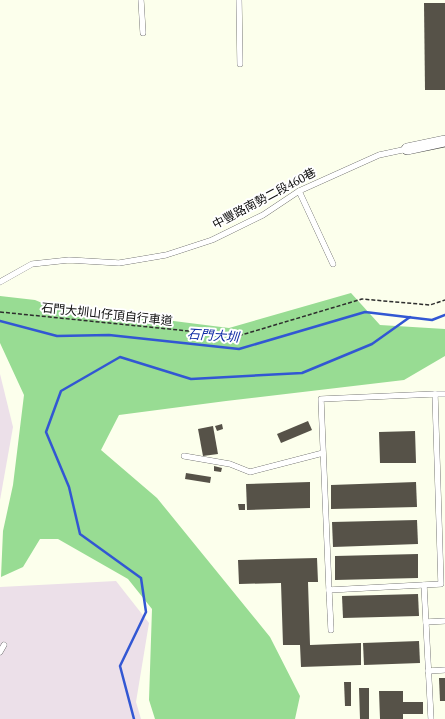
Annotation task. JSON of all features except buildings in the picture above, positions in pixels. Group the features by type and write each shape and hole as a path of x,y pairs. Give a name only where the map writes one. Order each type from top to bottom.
{"street":[{"name":"中豐路南勢二段460巷","path":"407,149 445,142"}],"lane":[{"path":"141,0 143,32"},
{"path":"239,0 240,64"},
{"name":"中豐路南勢二段460巷","path":"0,282 32,264 69,260 119,263 166,255 212,240 263,215 299,191 379,155 407,149"},
{"path":"299,191 333,264"},
{"path":"329,590 441,584 435,394"},
{"path":"331,630 321,398 445,394"},
{"path":"184,456 230,464 250,472 323,453"},
{"path":"424,585 431,719"},
{"path":"426,622 445,621"},
{"path":"0,652 4,645"},
{"path":"428,671 445,670"}],"path":[{"name":"石門大圳山仔頂自行車道","path":"0,312 238,336 362,299 430,305 445,300"}],"shaded area":[{"path":"0,374 13,427 0,500"},
{"path":"116,581 149,623 136,702 141,719 0,719 0,587"}],"green space":[{"path":"351,293 380,325 445,329 445,356 404,380 119,415 101,450 157,498 270,637 300,696 295,719 155,719 149,700 152,609 128,579 58,539 40,539 23,567 1,577 3,531 13,485 24,395 0,343 0,296 35,300 47,305 229,328"}],"waterway":[{"name":"石門大圳","path":"0,321 57,336 109,335 239,349 365,312 432,320 445,315"},
{"path":"134,719 120,666 146,612 141,578 80,534 69,487 46,432 61,391 120,357 191,379 302,373 372,344 410,317"}]}
